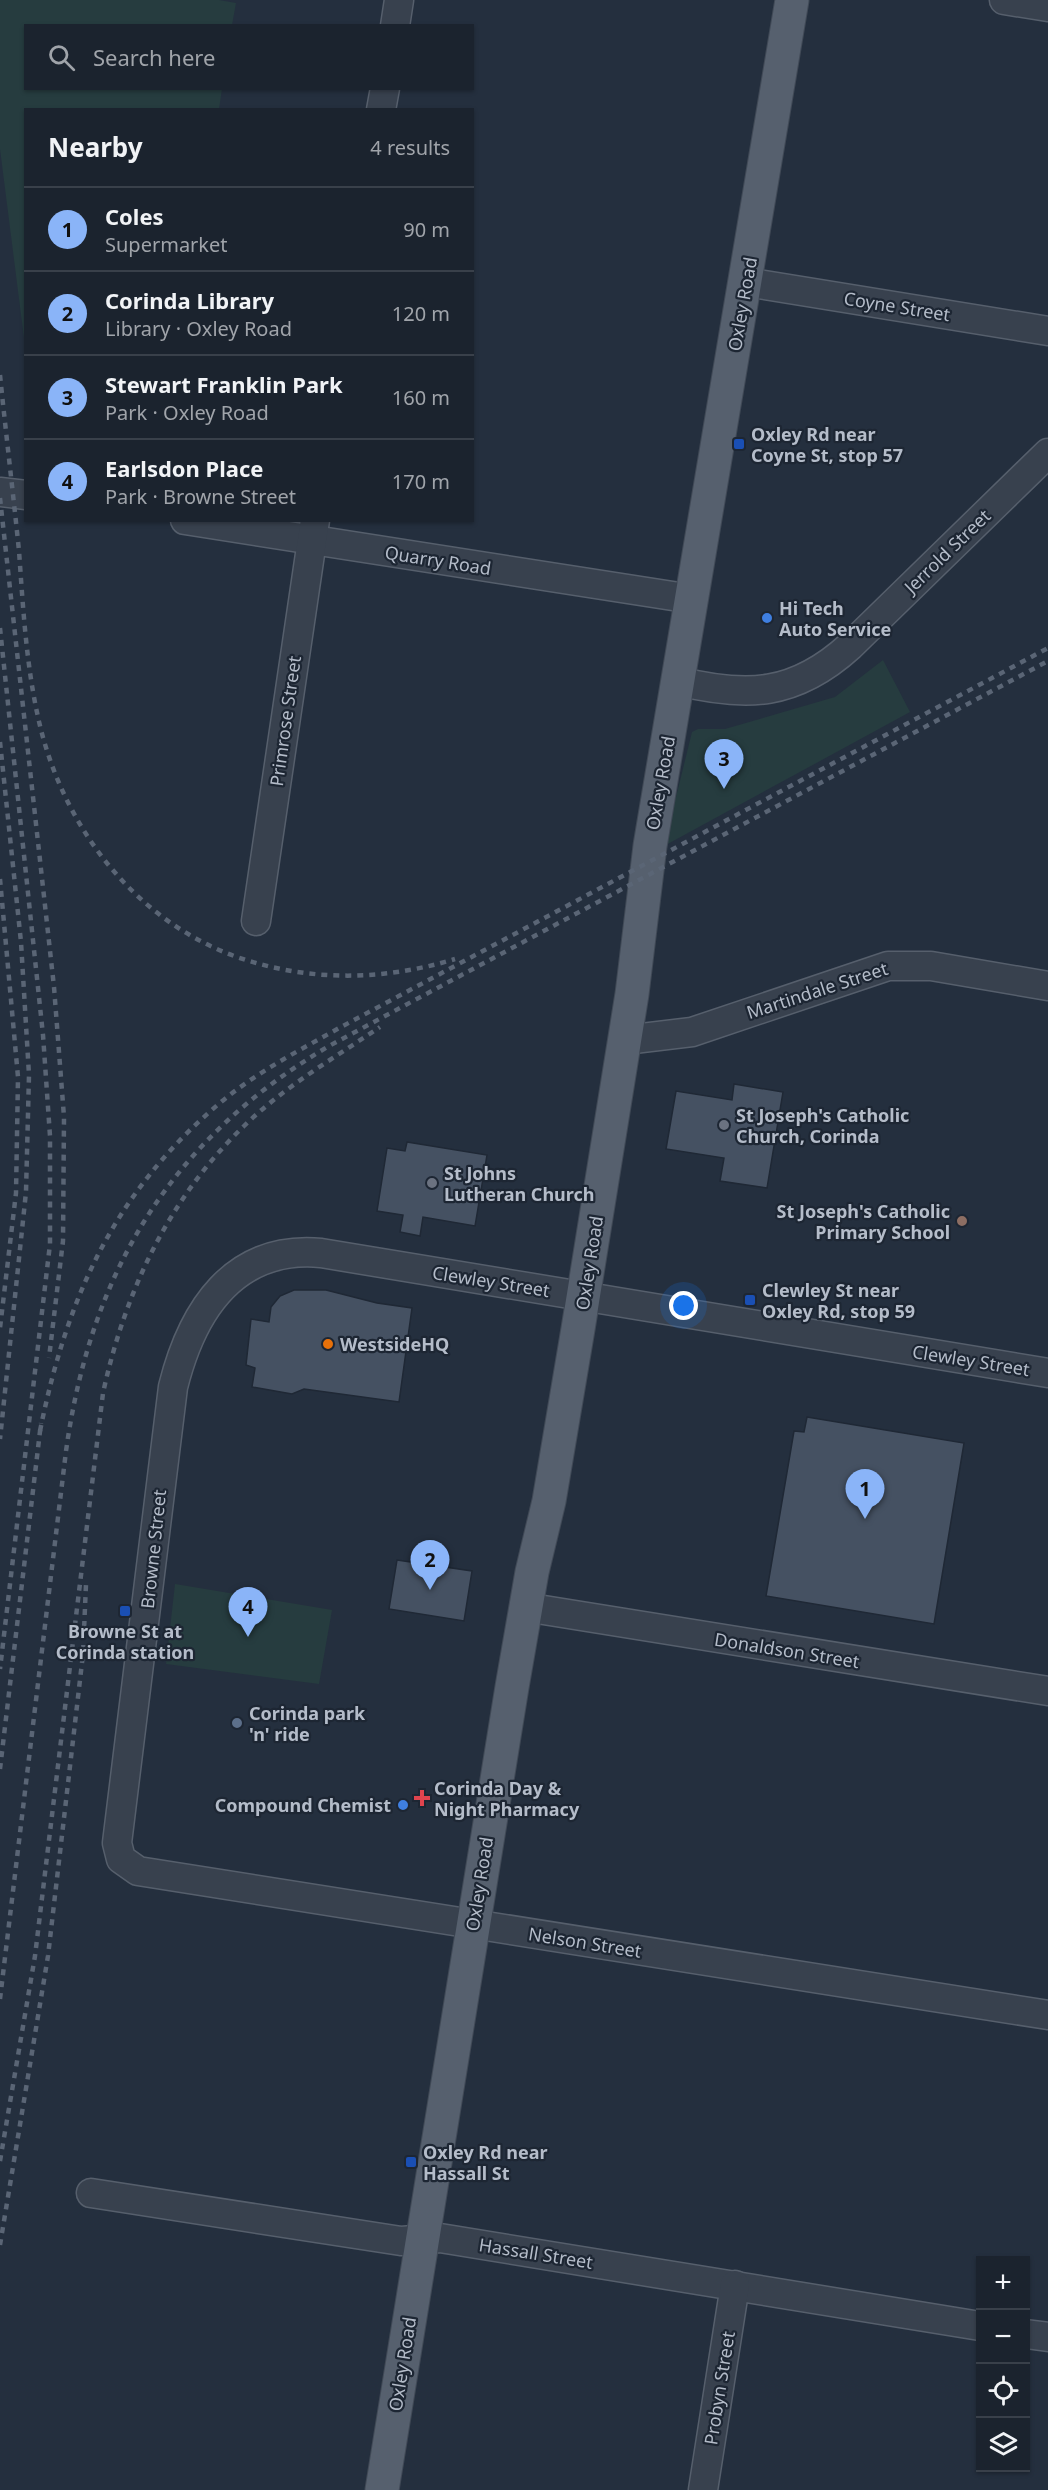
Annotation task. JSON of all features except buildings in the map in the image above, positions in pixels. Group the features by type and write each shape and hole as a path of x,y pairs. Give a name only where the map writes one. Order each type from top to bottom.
{"main road":[{"name":"Oxley Road","path":"382,2490 525,1607 549,1501 583,1296 625,1040 650,846 692,599 707,494 746,282 792,0"}],"street":[{"path":"395,24 399,0"},
{"path":"1004,0 1048,7"},
{"path":"381,108 385,90"},
{"name":"Coyne Street","path":"746,282 1048,331"},
{"name":"Jerrold Street","path":"678,681 746,693 777,686 825,666 850,646 1048,453"},
{"path":"0,492 24,495"},
{"name":"Quarry Road","path":"208,522 314,531 692,599"},
{"name":"Primrose Street","path":"256,921 314,531"},
{"name":"Martindale Street","path":"625,1040 692,1032 872,970 901,965 931,966 1048,986"},
{"name":"Clewley Street","path":"255,1264 294,1252 321,1253 1048,1372"},
{"name":"Browne Street","path":"124,1863 118,1849 119,1828 173,1387 191,1332 210,1299 232,1278 255,1264"},
{"name":"Donaldson Street","path":"525,1607 1048,1691"},
{"name":"Nelson Street","path":"124,1863 146,1872 1048,2015"},
{"name":"Hassall Street","path":"91,2193 401,2241 440,2238 976,2325"},
{"name":"Probyn Street","path":"703,2490 735,2285"},
{"path":"1030,2335 1048,2337"}],"green space":[{"path":"0,0 219,0 236,3 232,24 24,24 24,90 222,90 219,108 24,108 24,338 0,149"},
{"path":"883,660 910,712 664,846 692,732 698,729 725,729 835,697"},
{"path":"175,1584 332,1610 319,1684 166,1664"}],"railway":[{"path":"0,375 28,655 38,717 49,757 64,794 84,830 107,863 134,893 165,919 200,940 237,957 264,965 291,971 346,976 401,971 455,959"},
{"path":"0,498 54,987 64,1117 63,1241 49,1358"},
{"path":"0,628 43,1035 50,1136 50,1244 0,1669"},
{"path":"40,1431 51,1382 65,1336 100,1250 124,1210 151,1173 184,1136 235,1091 279,1062 341,1027 1048,648"},
{"path":"0,1999 66,1451 78,1386 95,1325 119,1268 148,1216 183,1168 225,1123 273,1083 329,1046 1048,661"},
{"path":"0,742 21,942 29,1075 26,1192 0,1439"},
{"path":"0,879 18,1077 16,1193 0,1328"},
{"path":"0,2161 35,1956 103,1393 124,1319 153,1249 193,1184 217,1154 276,1098 380,1027"},
{"path":"0,1769 41,1423"},
{"path":"0,2245 48,1956 83,1654 86,1584"}],"place":[{"name":"Oxley Rd near Coyne St, stop 57","path":"739,444"},
{"name":"Hi Tech Auto Service","path":"767,618"},
{"name":"Stewart Franklin Park","path":"724,789"},
{"name":"St Joseph's Catholic Church, Corinda","path":"724,1125"},
{"name":"St Johns Lutheran Church","path":"432,1183"},
{"name":"St Joseph's Catholic Primary School","path":"962,1221"},
{"name":"Clewley St near Oxley Rd, stop 59","path":"750,1300"},
{"name":"WestsideHQ","path":"328,1344"},
{"name":"Coles","path":"865,1519"},
{"name":"Corinda Library","path":"430,1590"},
{"name":"Browne St at Corinda station","path":"125,1611"},
{"name":"Earlsdon Place","path":"248,1637"},
{"name":"Corinda park 'n' ride","path":"237,1723"},
{"name":"Corinda Day & Night Pharmacy","path":"422,1798"},
{"name":"Compound Chemist","path":"403,1805"},
{"name":"Oxley Rd near Hassall St","path":"411,2162"}]}
